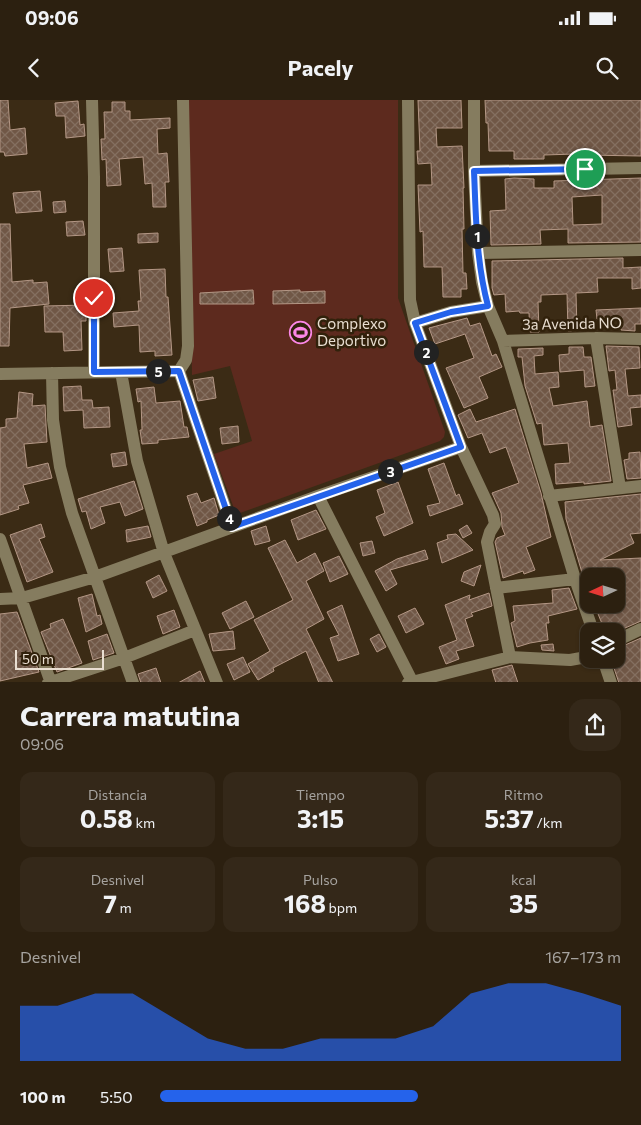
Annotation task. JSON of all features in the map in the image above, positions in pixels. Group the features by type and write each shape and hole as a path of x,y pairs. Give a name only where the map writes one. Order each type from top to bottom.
{"street":[{"path":"92,100 94,372"},
{"path":"179,371 186,360 188,346 183,100"},
{"path":"408,100 410,300 415,323 461,447 493,515 495,524 487,542 510,656"},
{"path":"474,100 474,171 478,253 482,282 488,306 503,341 549,496 590,623"},
{"path":"474,171 641,168"},
{"path":"478,253 641,250"},
{"path":"415,323 451,312 488,306"},
{"path":"596,338 620,488"},
{"name":"3a Avenida NO","path":"503,341 596,338 641,339"},
{"path":"0,374 179,371"},
{"path":"179,371 232,527"},
{"path":"121,372 137,461 164,553 217,682"},
{"path":"52,373 53,420 60,467 72,512 133,682"},
{"path":"0,599 22,598 95,577 318,496 461,447"},
{"path":"549,496 641,486"},
{"path":"318,496 411,682 510,656 570,660 580,658"},
{"path":"0,539 50,682 124,658 195,630"},
{"path":"496,588 575,579"},
{"path":"625,636 641,629"},
{"path":"606,668 611,682"}],"shaded area":[{"name":"Complexo Deportivo","path":"188,100 398,100 398,298 445,432 444,437 440,441 240,513 235,511 214,454 252,441 230,366 192,375"}],"building":[{"path":"0,100 8,100 10,130 25,128 27,154 5,156 4,152 0,152"},
{"path":"418,100 461,100 462,128 436,128 437,147 462,146 464,188 464,229 462,229 463,273 466,273 467,289 461,289 461,297 443,297 442,267 424,267 423,231 420,232 418,185 432,185 431,163 418,164 417,151 420,151"},
{"path":"485,100 641,100 641,156 585,155 585,158 575,158 575,154 544,155 544,159 514,159 514,151 489,151"},
{"path":"78,101 80,125 84,124 85,136 66,138 65,116 56,116 55,103"},
{"path":"112,102 125,102 125,111 130,111 130,120 170,118 170,128 157,129 158,154 167,153 169,182 165,182 166,207 153,207 152,183 145,184 143,157 119,159 121,185 107,186 106,159 102,160 101,139 105,139 104,112 112,112"},
{"path":"641,178 641,242 568,243 568,229 540,230 541,244 491,245 490,211 506,210 505,179 534,179 534,188 554,188 554,181","holes":["602,195 602,224 573,225 572,197"]},
{"path":"40,191 42,211 16,213 13,193"},
{"path":"65,201 66,212 54,213 53,202"},
{"path":"83,221 85,235 67,236 66,222"},
{"path":"0,224 10,224 12,282 33,280 33,283 47,282 49,304 10,308 9,346 0,346"},
{"path":"158,233 158,242 138,243 138,234"},
{"path":"122,248 124,271 110,272 108,249"},
{"path":"623,258 623,268 641,267 641,288 632,289 632,278 597,278 598,292 576,293 577,330 568,331 567,294 541,295 541,302 538,302 539,332 530,332 529,313 520,313 519,311 506,312 505,294 494,295 492,288 492,261"},
{"path":"165,269 172,355 155,356 155,351 140,352 139,325 114,327 113,313 139,311 138,301 141,301 139,270"},
{"path":"253,290 254,304 200,304 200,293"},
{"path":"300,290 300,292 325,291 325,303 273,304 273,291"},
{"path":"86,305 86,321 81,321 82,350 64,351 63,332 45,332 44,306"},
{"path":"641,308 641,324 635,324 635,331 621,330 621,318 597,319 596,310"},
{"path":"467,318 470,326 480,323 492,356 496,354 502,367 479,377 488,398 464,408 446,368 474,358 465,334 435,344 429,328"},
{"path":"606,346 639,347 640,368 625,369 628,396 641,395 641,407 630,408 632,425 618,427 613,390 617,390 615,370 609,371"},
{"path":"569,347 583,347 584,357 591,357 595,386 585,387 584,370 560,372 559,355 569,354"},
{"path":"543,348 543,355 534,356 535,374 558,372 559,387 549,388 553,406 587,401 590,427 602,425 611,481 584,484 584,482 556,484 555,464 570,463 568,443 544,445 542,423 537,424 525,386 522,357 518,357 518,349"},
{"path":"213,377 216,398 198,401 193,380"},
{"path":"81,386 82,400 92,400 93,408 109,407 110,427 84,428 83,410 64,411 63,387"},
{"path":"154,387 156,403 180,401 184,427 187,427 189,437 158,440 158,443 142,444 140,430 142,430 141,401 138,402 136,389"},
{"path":"19,392 33,394 32,406 45,405 47,442 24,444 27,468 48,463 52,478 23,485 29,503 18,506 19,509 0,515 0,428 6,427 6,419 17,418"},
{"path":"470,409 476,422 515,409 541,493 551,537 526,547 535,570 524,574 523,571 503,578 495,542 497,538 505,535 502,527 501,513 492,493 519,483 506,447 490,453 482,433 468,438 458,415"},
{"path":"238,426 239,442 222,444 220,428"},
{"path":"125,452 127,465 113,467 111,454"},
{"path":"640,452 641,478 627,479 624,460 629,459 629,453"},
{"path":"444,463 456,496 459,494 463,504 430,516 427,506 440,503 428,469"},
{"path":"134,481 143,509 125,516 120,502 100,507 105,523 91,529 86,511 82,512 78,499"},
{"path":"398,482 413,523 384,536 376,517 385,513 377,490"},
{"path":"197,493 201,503 214,498 219,515 197,526 187,496"},
{"path":"641,494 641,533 630,534 634,543 600,560 641,558 641,621 625,628 625,623 602,623 598,613 625,613 625,568 581,568 566,519 565,502"},
{"path":"316,510 326,529 298,540 291,520"},
{"path":"41,524 45,537 39,539 53,572 27,582 10,535"},
{"path":"467,525 472,533 463,538 459,530"},
{"path":"148,526 151,537 127,542 126,530"},
{"path":"266,526 270,541 255,545 251,531"},
{"path":"456,534 473,550 442,563 437,543 448,539 447,535"},
{"path":"285,540 297,563 315,553 324,571 306,581 324,619 306,629 332,682 319,682 306,651 273,668 274,671 258,680 248,664 270,651 254,620 293,600 268,548"},
{"path":"372,541 375,553 363,556 360,543"},
{"path":"425,550 428,559 390,570 397,584 386,591 375,571 397,559"},
{"path":"339,556 348,574 330,582 323,563"},
{"path":"481,565 474,586 461,581 464,572"},
{"path":"159,575 167,591 153,598 146,582"},
{"path":"569,588 577,609 548,616 549,623 546,623 548,640 517,647 511,623 515,621 513,606 553,603 552,590"},
{"path":"489,593 492,606 471,613 473,616 465,619 474,646 456,651 459,659 446,664 439,647 457,640 445,605 470,595 469,600"},
{"path":"92,594 97,616 100,615 102,624 86,632 78,598"},
{"path":"246,601 254,617 230,629 222,613"},
{"path":"342,605 359,654 338,661 330,638 339,635 327,612"},
{"path":"415,608 424,624 406,633 398,616"},
{"path":"174,610 180,627 163,634 157,616"},
{"path":"17,612 39,672 0,681 0,614"},
{"path":"63,619 82,663 57,672 41,632 51,628 50,624"},
{"path":"233,631 235,649 213,651 209,634"},
{"path":"107,634 114,653 93,660 88,641"},
{"path":"379,634 386,647 377,652 370,639"},
{"path":"641,638 641,682 619,682 614,668 625,668 625,645"},
{"path":"553,644 554,651 542,650 541,645"},
{"path":"243,657 250,672 234,680 227,664"},
{"path":"512,665 518,682 496,682 492,670"},
{"path":"156,668 161,682 141,682 138,674"},
{"path":"200,671 205,682 180,682"}],"place":[{"name":"Complexo Deportivo","path":"301,332"}],"route":[{"path":"94,298 94,372 179,371 232,527 461,447 415,323 451,312 488,306 478,253 474,171 585,169"}]}
